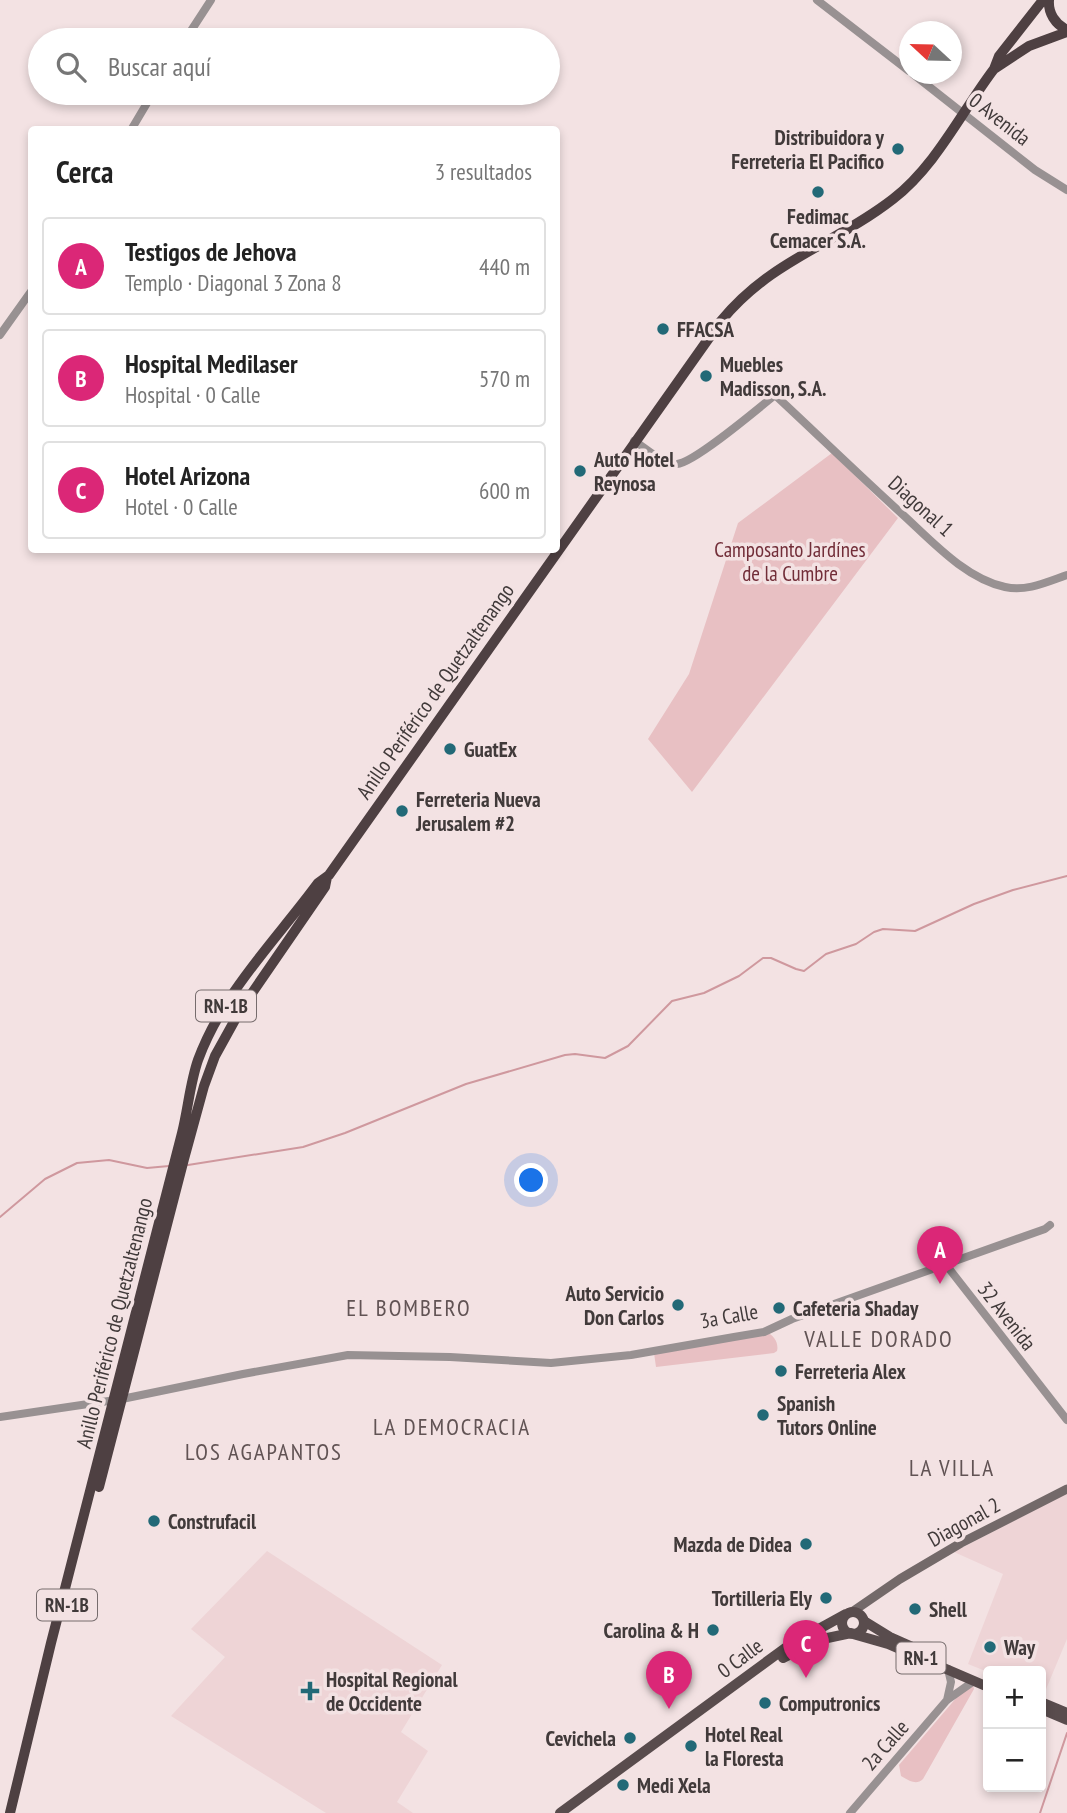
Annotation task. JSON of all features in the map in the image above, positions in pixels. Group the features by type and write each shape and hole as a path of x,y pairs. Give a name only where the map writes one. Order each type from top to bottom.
{"highway":[{"name":"Anillo Periférico de Quetzaltenango","path":"560,546 707,338 741,298 783,265 894,198 925,166 994,69 999,56 1043,0"},
{"name":"RN-1B","path":"1049,0 1050,13 1067,31"},
{"name":"Anillo Periférico de Quetzaltenango","path":"994,69 1029,46 1067,31"},
{"name":"Anillo Periférico de Quetzaltenango","path":"16,1813 179,1165 195,1070 211,1032 262,953 318,883 327,877 555,553"},
{"name":"Anillo Periférico de Quetzaltenango","path":"10,1813 51,1643 119,1399"}],"main road":[{"name":"Diagonal 2","path":"849,1613 961,1543 1067,1489"},
{"name":"Diagonal 2","path":"864,1619 866,1605 881,1591"},
{"name":"RN-1","path":"849,1613 858,1613 890,1637 983,1678"},
{"path":"849,1613 843,1620 843,1627 852,1633 861,1630 864,1619"},
{"name":"0 Calle","path":"560,1813 788,1646 849,1613"},
{"name":"RN-1","path":"852,1633 880,1641 983,1684"},
{"name":"0 Calle","path":"571,1813 792,1652 828,1636 852,1633"},
{"path":"1046,1705 1065,1716"},
{"path":"1046,1710 1065,1716"}],"street":[{"path":"193,28 211,0"},
{"name":"0 Avenida","path":"817,0 899,63"},
{"name":"0 Avenida","path":"927,84 1035,170 1067,190"},
{"path":"133,126 146,105"},
{"path":"0,335 28,294"},
{"name":"Diagonal 1","path":"634,441 662,459 674,464 682,463 775,395 920,530 973,573 991,583 1019,589 1067,575"},
{"name":"3a Calle","path":"0,1417 119,1399 355,1355 551,1363 639,1353 764,1332 773,1326 947,1266 1045,1229 1049,1225"},
{"name":"32 Avenida","path":"947,1266 1067,1420"},
{"path":"947,1700 951,1682 948,1669"},
{"name":"2a Calle","path":"850,1813 947,1700 974,1681"}],"shaded area":[{"path":"1067,1493 1067,1639 1046,1689 1046,1666 983,1666 983,1670 968,1664 1003,1574 954,1552"},
{"name":"Hospital Regional de Occidente","path":"267,1551 442,1665 401,1732 428,1751 397,1802 413,1813 326,1813 171,1716 225,1657 191,1629"}],"green space":[{"name":"Camposanto Jardínes de la Cumbre","path":"832,453 898,518 692,792 648,739 689,674 738,523"},
{"path":"766,1332 777,1342 777,1351 774,1353 656,1367 654,1353"},
{"path":"973,1685 974,1689 923,1779 915,1782 901,1776 899,1765 963,1690"}],"waterway":[{"path":"188,1165 303,1147 466,1084 565,1055 605,1058 628,1046 672,1001 704,993 739,976 763,958 771,958 804,971 826,954 856,944 874,932 883,929 915,931 974,904 1013,890 1067,876"},
{"path":"0,1217 45,1179 77,1163 109,1160 147,1168 169,1166"},
{"path":"1040,1813 1067,1733"}],"place":[{"name":"Distribuidora y Ferreteria El Pacifico","path":"898,149"},
{"name":"Fedimac Cemacer S.A.","path":"818,192"},
{"name":"FFACSA","path":"663,329"},
{"name":"Muebles Madisson, S.A.","path":"706,376"},
{"name":"Auto Hotel Reynosa","path":"580,471"},
{"name":"GuatEx","path":"450,749"},
{"name":"Ferreteria Nueva Jerusalem #2","path":"402,811"},
{"name":"Testigos de Jehova","path":"940,1284"},
{"name":"Auto Servicio Don Carlos","path":"678,1305"},
{"name":"Cafeteria Shaday","path":"779,1308"},
{"name":"Ferreteria Alex","path":"781,1371"},
{"name":"Spanish Tutors Online","path":"763,1415"},
{"name":"Construfacil","path":"154,1521"},
{"name":"Mazda de Didea","path":"806,1544"},
{"name":"Tortilleria Ely","path":"826,1598"},
{"name":"Shell","path":"915,1609"},
{"name":"Carolina & H","path":"713,1630"},
{"name":"Way","path":"990,1647"},
{"name":"Hotel Arizona","path":"806,1678"},
{"name":"Hospital Regional de Occidente","path":"310,1691"},
{"name":"Computronics","path":"765,1703"},
{"name":"Hospital Medilaser","path":"669,1709"},
{"name":"Cevichela","path":"630,1738"},
{"name":"Hotel Real la Floresta","path":"691,1746"},
{"name":"Medi Xela","path":"623,1785"}],"district":[{"name":"EL BOMBERO","path":"409,1307"},
{"name":"VALLE DORADO","path":"879,1338"},
{"name":"LA DEMOCRACIA","path":"452,1426"},
{"name":"LOS AGAPANTOS","path":"264,1451"},
{"name":"LA VILLA","path":"952,1467"}]}
